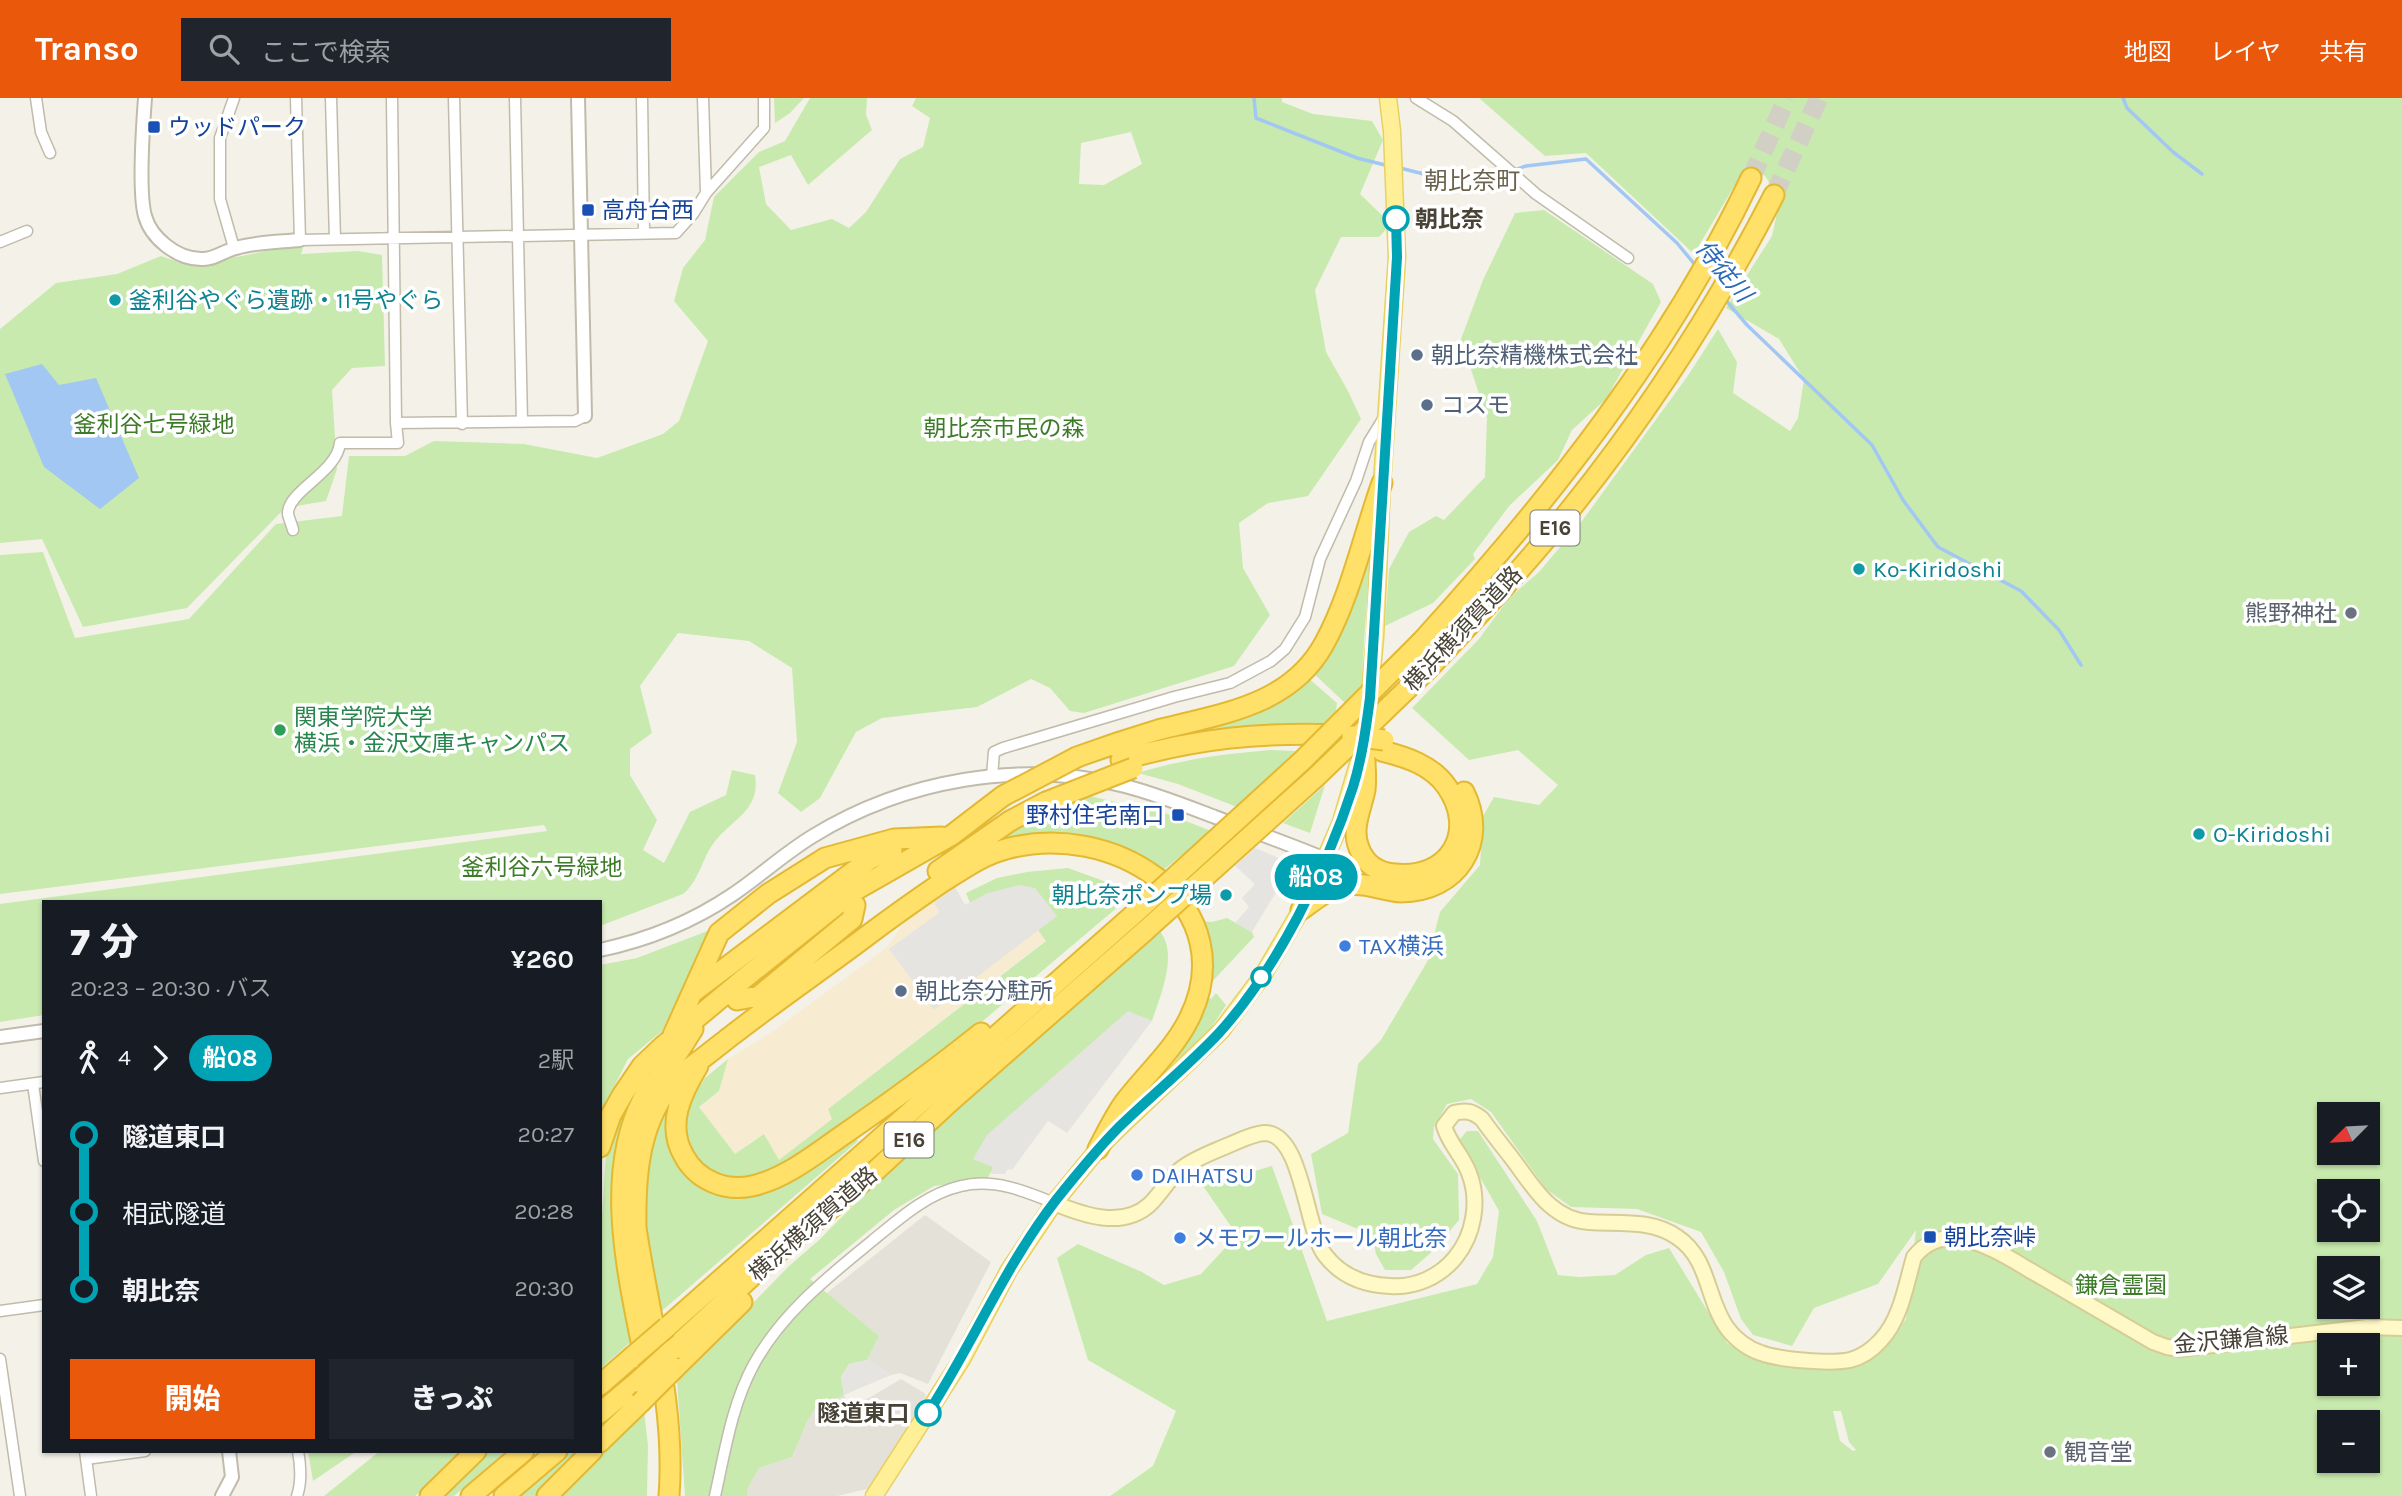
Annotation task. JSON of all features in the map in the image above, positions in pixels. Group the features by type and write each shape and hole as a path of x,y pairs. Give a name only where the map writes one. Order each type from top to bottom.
{"highway":[{"name":"横浜横須賀道路","path":"602,1383 1104,942 1140,923 1196,860 1303,760 1422,641 1531,516 1648,356 1693,286 1751,178"},
{"name":"横浜横須賀道路","path":"602,1411 637,1382 673,1359 775,1255 872,1174 1140,923 1316,777 1428,669 1493,600 1570,510 1668,375 1714,303 1774,195"},
{"path":"671,1039 719,933 768,894 825,858 894,839 950,836 1003,796 1077,757 1135,737 1247,707 1284,688 1312,662 1337,617 1382,483"},
{"path":"691,994 872,874 950,836 1127,764 1239,746 1340,740 1423,753 1439,762 1455,777 1466,795 1473,817 1474,835 1469,852 1460,866 1447,878 1432,886 1398,892 1358,884 1347,885 1330,890 1301,910"},
{"path":"1377,744 1434,774 1446,786 1454,801 1460,817 1460,833 1455,847 1447,859 1426,873 1410,876 1388,874 1375,869 1364,859 1358,847 1356,822 1377,744"},
{"path":"914,899 934,874 1041,798"},
{"path":"656,1496 656,1441 652,1403 622,1230 620,1195 622,1168 635,1118 643,1099 708,1008 737,1000 855,905 872,874 870,859 923,838"},
{"path":"720,1045 733,1022 856,931 891,917 914,899 963,869 1005,849 1053,842 1081,845 1133,863 1173,892 1186,909 1202,950 1203,971 1199,993 1188,1020 1172,1045 1122,1105 1098,1149"},
{"path":"602,1141 611,1115 642,1066 708,1008 872,874"},
{"path":"669,1496 666,1413 636,1228 639,1150 655,1107 677,1077 737,1031 772,1021 882,937 891,917"},
{"path":"702,1060 684,1089 678,1108 675,1126 684,1157 695,1171 707,1180 737,1188 753,1186 800,1164 898,1097 1104,942"},
{"path":"602,1440 640,1403 673,1359"},
{"path":"430,1496 474,1453"},
{"path":"471,1496 522,1453"},
{"path":"504,1496 555,1453"},
{"path":"547,1496 590,1453"}],"main road":[{"path":"874,1496 962,1359 1009,1270 1054,1203 1098,1149 1221,1031 1263,975 1301,910 1325,859 1354,785 1377,744 1372,674 1397,257 1392,131 1388,98"},
{"name":"金沢鎌倉線","path":"1054,1203 1092,1216 1116,1218 1130,1215 1150,1204 1181,1170 1197,1159 1265,1133 1278,1137 1294,1159 1313,1233 1324,1254 1338,1268 1367,1283 1402,1287 1419,1283 1444,1269 1461,1251 1471,1230 1475,1196 1469,1172 1453,1148 1444,1126 1454,1112 1466,1110 1482,1119 1541,1198 1561,1213 1587,1222 1634,1223 1677,1236 1694,1251 1700,1262 1727,1328 1745,1345 1760,1353 1793,1359 1840,1361 1853,1360 1868,1352 1882,1340 1893,1324 1914,1257 1920,1248 1943,1239 1956,1238 2000,1254 2167,1347 2180,1349 2367,1327 2402,1328"}],"street":[{"path":"36,98 41,132 50,153"},
{"path":"145,98 142,194 144,214 149,228 169,248 201,260 215,257 233,248 300,240 676,233 693,214 706,193 764,128 764,98"},
{"path":"233,248 220,199 220,138 234,98"},
{"path":"296,98 300,240"},
{"path":"331,98 335,239"},
{"path":"293,530 288,511 292,502 330,465 339,453 340,443 398,443 392,98"},
{"path":"454,98 462,424"},
{"path":"515,98 522,422"},
{"path":"396,423 575,421 585,416 578,98"},
{"path":"642,98 644,232"},
{"path":"703,98 706,193"},
{"path":"1416,98 1452,121 1536,194 1628,258"},
{"path":"0,242 27,231"},
{"path":"992,776 994,752 1003,748 1230,683 1255,671 1278,655 1296,634 1305,617 1321,559 1356,481 1368,442 1387,412"},
{"path":"602,950 640,940 700,914 732,896 795,848 848,817 923,788 960,780 992,776 1055,776 1125,786 1325,859"},
{"path":"0,1037 42,1031"},
{"path":"0,1088 38,1083 42,1135"},
{"path":"715,1496 736,1406 754,1364 780,1325 817,1286 912,1209 936,1194 962,1185 983,1183 1003,1185 1054,1203"},
{"path":"0,1311 42,1305"},
{"path":"0,1359 20,1496"},
{"path":"91,1496 86,1455 116,1453"},
{"path":"222,1496 232,1477 229,1453"},
{"path":"297,1496 301,1468 298,1453"}],"shaded area":[{"path":"1255,848 1289,862 1290,869 1252,932 1235,923 1249,907 1242,898 1255,884 1235,866"},
{"path":"952,881 965,905 988,893 1057,916 1046,940 828,1109 833,1118 779,1161 755,1139 735,1155 699,1107 719,1091 728,1059 775,1030 887,947 913,909"},
{"path":"1019,885 1035,888 1057,916 934,1010 889,949 940,912 934,903 955,887 965,905 988,893"},
{"path":"1128,1011 1152,1021 1067,1133 1048,1121 1012,1170 1008,1169 1005,1174 991,1174 993,1167 973,1159 987,1135"},
{"path":"925,1215 991,1262 928,1384 900,1373 891,1375 867,1360 879,1336 827,1293"},
{"path":"867,1360 891,1375 844,1395 841,1377 849,1364"},
{"path":"901,1379 926,1394 922,1407 871,1488 837,1496 747,1496 748,1488 759,1468 792,1457 815,1407 844,1395 850,1409"}],"green space":[{"path":"774,98 804,98 790,113 775,123"},
{"name":"朝比奈市民の森","path":"810,98 867,98 866,115 872,130 808,185 791,155 759,167 766,204 791,230 832,219 849,228 866,212 900,159 923,147 930,118 912,106 916,98 1282,98 1282,102 1313,114 1372,121 1383,140 1360,194 1391,224 1379,237 1341,237 1315,290 1326,352 1361,419 1308,496 1268,503 1239,523 1243,568 1270,615 1234,666 1084,713 1070,711 1050,688 1031,679 977,707 882,718 856,732 820,798 801,812 778,793 797,742 792,668 749,641 678,633 640,686 652,733 630,749 630,775 657,820 643,850 664,863 690,812 726,795 732,770 755,775 756,788 748,807 718,837 696,878 683,894 602,925 602,900 42,900 42,1015 0,1022 0,904 547,831 544,825 0,894 0,555 43,552 75,638 189,619 276,524 342,516 349,456 405,456 434,441 524,444 597,458 663,434 679,421 708,341 674,301 683,268 705,240 714,197 759,152 785,141","holes":["1131,132 1142,164 1104,185 1079,184 1081,143"]},
{"name":"鎌倉霊園","path":"1479,98 2402,98 2402,1496 1110,1496 1153,1466 1176,1411 1088,1360 1057,1258 1078,1244 1142,1272 1164,1285 1201,1274 1237,1235 1203,1186 1272,1166 1327,1321 1477,1284 1493,1257 1499,1211 1459,1140 1467,1131 1478,1131 1537,1221 1558,1275 1615,1275 1646,1255 1669,1248 1727,1343 1743,1353 1812,1366 1855,1366 1886,1346 1906,1319 1916,1230 1878,1284 1814,1308 1792,1346 1753,1335 1741,1319 1724,1272 1701,1232 1637,1209 1571,1207 1546,1189 1491,1112 1471,1099 1447,1104 1434,1127 1433,1139 1458,1174 1459,1220 1433,1251 1411,1270 1385,1270 1376,1254 1372,1235 1322,1214 1311,1154 1348,1133 1358,1064 1381,1040 1427,962 1440,912 1480,865 1483,816 1494,797 1539,805 1558,785 1518,750 1469,760 1412,708 1479,639 1509,598 1539,572 1582,521 1687,377 1718,329 1737,362 1733,393 1790,431 1798,418 1804,379 1779,339 1726,308 1772,236 1780,199 1765,176 1746,166 1694,254 1586,153 1545,156","holes":["1833,1411 1841,1411 1849,1442 1856,1450 1853,1451 1840,1441"]},
{"path":"1544,210 1653,284 1661,302 1606,399 1572,430 1558,460 1510,505 1473,554 1475,559 1433,603 1385,626 1389,569 1409,532 1436,516 1444,520 1485,477 1487,418 1461,339 1483,280 1515,213"},
{"name":"釜利谷七号緑地","path":"279,248 303,248 301,254 358,251 382,255 385,366 352,368 332,390 337,469 326,501 285,508 187,608 83,627 42,539 0,543 0,329 56,283 117,274 161,256 184,264"},
{"path":"1372,529 1361,687 1345,703 1311,671"},
{"path":"1306,676 1337,703 1336,711 1320,728 1158,743 1088,765 1084,762"},
{"path":"1270,750 1297,751 1237,807 1178,784 1138,773 1204,758"},
{"path":"1325,785 1310,833 1283,823"},
{"path":"1081,794 1168,814 1211,831 1161,872 1074,837 954,866 1011,828"},
{"path":"1068,868 1132,895 939,1058 850,1123 770,1173 743,1181 716,1174 696,1158 685,1137 685,1114 705,1078 728,1059 719,1091 699,1107 735,1154 764,1134 779,1160 832,1119 828,1109 1046,941 1038,930 1057,916 988,893 970,903 966,893 997,878"},
{"path":"1227,918 1252,932 1254,937 1208,986 1199,921 1212,922"},
{"path":"1158,929 1164,939 1168,962 1152,1021 1128,1012 974,1159 994,1167 987,1179 934,1186 894,1210 810,1279 879,1336 867,1360 849,1364 841,1377 844,1395 815,1408 792,1457 759,1468 748,1488 747,1496 685,1496 677,1381 789,1266 819,1240 912,1146"},
{"path":"710,930 662,1031 628,1059 602,1111 602,965 637,958"},
{"path":"1216,993 1226,1005 1206,1036 1160,1073 1204,995 1211,999"},
{"path":"646,1073 633,1340 602,1367 602,1216 606,1153 623,1105"},
{"path":"672,1094 668,1138 723,1195 853,1136 858,1141 655,1317 643,1242 641,1168"},
{"path":"644,1411 648,1445 647,1496 557,1496 602,1453"},
{"path":"308,1453 354,1453 313,1481"},
{"path":"378,1453 460,1453 415,1496 324,1496"},
{"path":"486,1453 504,1453 454,1496 441,1496"},
{"path":"566,1453 580,1453 538,1496 516,1496"}],"water":[{"path":"42,364 59,385 96,378 139,478 100,509 44,467 5,374"}],"waterway":[{"name":"侍従川","path":"1254,98 1256,118 1357,158 1389,166"},
{"path":"2123,98 2127,108 2173,152 2202,174"},
{"name":"侍従川","path":"1400,168 1471,186 1526,166 1586,159 1677,243 1696,266"},
{"name":"侍従川","path":"1724,298 1747,325 1872,445 1903,500 1938,547 2021,591 2059,630 2081,665"}],"tunnel":[{"path":"1751,178 1787,98"},
{"path":"1774,195 1819,98"}],"bus line":[{"name":"船08","path":"928,1413 962,1359 1009,1270 1054,1203 1098,1149 1221,1031 1263,975 1301,910 1341,822 1354,785 1370,698 1397,257 1396,219"}],"place":[{"name":"ウッドパーク","path":"154,127"},
{"name":"高舟台西","path":"588,210"},
{"name":"朝比奈","path":"1396,219"},
{"name":"釜利谷やぐら遺跡・11号やぐら","path":"115,300"},
{"name":"朝比奈精機株式会社","path":"1417,355"},
{"name":"コスモ","path":"1427,405"},
{"name":"Ko-Kiridoshi","path":"1859,569"},
{"name":"熊野神社","path":"2351,613"},
{"name":"関東学院大学 横浜・金沢文庫キャンパス","path":"280,730"},
{"name":"野村住宅南口","path":"1178,815"},
{"name":"O-Kiridoshi","path":"2199,834"},
{"name":"朝比奈ポンプ場","path":"1226,895"},
{"name":"TAX横浜","path":"1345,946"},
{"name":"朝比奈分駐所","path":"901,991"},
{"name":"DAIHATSU","path":"1137,1175"},
{"name":"朝比奈峠","path":"1930,1237"},
{"name":"メモワールホール朝比奈","path":"1180,1238"},
{"name":"隧道東口","path":"928,1413"},
{"name":"観音堂","path":"2050,1452"}],"district":[{"name":"朝比奈町","path":"1472,181"}],"park label":[{"name":"釜利谷六号緑地","path":"542,867"}]}
